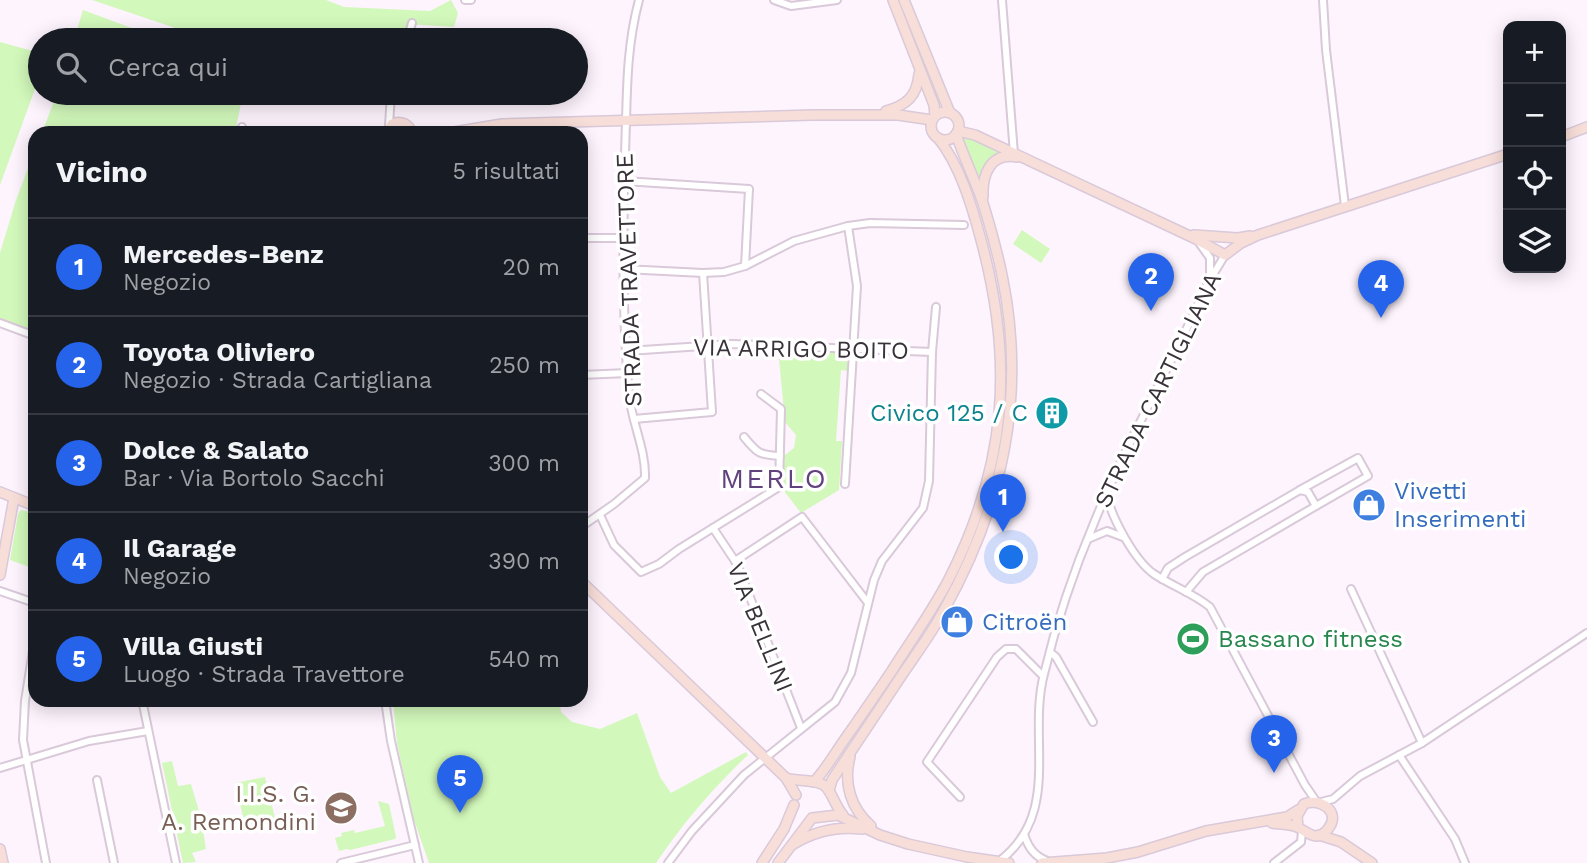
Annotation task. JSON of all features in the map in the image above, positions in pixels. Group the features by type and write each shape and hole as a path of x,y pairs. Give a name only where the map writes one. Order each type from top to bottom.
{"main road":[{"path":"762,863 784,829 798,790 811,782 878,692 948,580 975,516 993,455 999,416 1002,368 997,311 977,225 949,153 934,126 934,105 893,0"},
{"path":"823,815 829,808 832,780 942,615 958,585 986,520 1001,469 1010,418 1012,366 1002,274 983,205 957,129 904,0"},
{"path":"877,114 896,108 915,96 919,68"},
{"path":"934,126 942,112 950,113"},
{"path":"490,126 877,114 911,117 934,126 946,140 957,129"},
{"path":"393,126 396,123 404,123 407,126"},
{"path":"1566,135 1587,127"},
{"path":"957,129 1184,233 1225,255"},
{"path":"983,205 983,183 987,169 1001,157 1018,156"},
{"name":"STRADA CARTIGLIANA","path":"1225,255 1258,235 1503,156"},
{"path":"1184,233 1238,238 1258,235"},
{"path":"0,492 28,503"},
{"path":"0,575 1,554 14,498"},
{"path":"588,588 786,778 803,814 812,818"},
{"path":"852,752 848,772 848,788 852,802 864,820 880,835"},
{"path":"786,778 824,785 847,819"},
{"path":"1042,863 1107,858 1139,852 1206,831 1287,817 1301,807 1319,802 1353,849"},
{"path":"1300,829 1297,821 1301,807"},
{"path":"778,863 812,818 823,815 838,815 880,835 908,844 992,862 1009,863"},
{"path":"1318,836 1327,831 1331,816"},
{"path":"1263,822 1300,829 1341,842 1372,863"},
{"path":"787,849 808,835 825,830 848,827 870,830"},
{"path":"0,849 3,863"}],"street":[{"path":"465,0 471,0"},
{"name":"STRADA TRAVETTORE","path":"588,523 645,478 628,373 624,269 625,96 629,51 639,0"},
{"path":"774,0 791,6 837,0"},
{"path":"1002,0 1018,156"},
{"path":"1323,0 1326,50 1345,206"},
{"path":"411,28 412,23"},
{"path":"388,126 390,105"},
{"path":"391,105 404,123"},
{"path":"624,181 749,189 745,266"},
{"path":"624,269 724,272 745,266 794,241 848,226 870,223 964,225"},
{"path":"845,484 857,286 848,226"},
{"path":"588,238 624,238"},
{"path":"1196,239 1210,258 1208,284"},
{"name":"STRADA CARTIGLIANA","path":"992,862 1014,850 1024,835 1035,805 1043,676 1096,516 1208,284 1225,255"},
{"path":"634,419 712,412 703,273"},
{"path":"668,863 727,792 764,758 835,702 852,673 881,561 923,508 928,487 936,307"},
{"path":"0,323 28,334"},
{"name":"VIA ARRIGO BOITO","path":"628,351 732,344 933,352"},
{"path":"588,375 628,373"},
{"path":"600,515 614,545 641,572 659,564 779,487 780,409 761,394"},
{"path":"744,436 756,452 764,456 780,456"},
{"path":"1162,579 1168,568 1358,458 1368,476 1203,572 1186,592"},
{"path":"1300,490 1308,492 1316,506"},
{"path":"1107,492 1109,506 1125,538 1150,572 1210,607 1305,785 1319,802 1329,801 1360,776 1422,743 1587,633"},
{"path":"1096,516 1111,517 1117,523"},
{"path":"1096,516 1112,531 1125,538"},
{"path":"735,561 802,517 868,603"},
{"name":"VIA BELLINI","path":"713,528 735,561 801,728"},
{"path":"1088,539 1097,533 1112,531"},
{"path":"1351,589 1422,743"},
{"path":"0,590 28,600"},
{"path":"960,797 927,762 997,657 1006,649 1016,649 1043,676"},
{"path":"1050,652 1056,657 1093,722"},
{"path":"28,684 22,723 25,761 47,863"},
{"path":"143,707 176,863"},
{"path":"386,707 391,741 419,863"},
{"path":"0,768 89,741 148,731"},
{"path":"1399,755 1455,839 1465,863"},
{"path":"97,780 114,863"},
{"path":"1301,807 1307,792 1305,785"},
{"path":"1331,816 1339,794"},
{"path":"1274,863 1301,842 1300,829"},
{"path":"1024,835 1027,845 1035,855 1052,863"},
{"path":"1294,848 1318,836"},
{"path":"341,863 415,845"}],"green space":[{"path":"92,0 326,0 344,7 430,11 451,0 458,13 454,27 407,24 406,28 175,28"},
{"path":"83,10 132,28 78,28"},
{"path":"0,42 28,50 29,105 0,185"},
{"path":"52,105 241,105 236,126 45,126"},
{"path":"966,137 1003,154 986,166 980,179 962,138"},
{"path":"28,168 28,328 0,318 0,253"},
{"path":"1022,230 1050,249 1041,263 1013,244"},
{"path":"778,348 848,352 847,371 841,370 836,441 842,441 839,490 801,513 781,487 785,455 794,448 796,435 785,422"},
{"path":"21,510 28,512 28,566 10,560"},
{"path":"394,707 560,707 561,712 572,722 600,729 637,713 660,777 671,793 746,752 748,755 699,806 656,863 429,863 413,817 397,743"},
{"path":"172,761 178,786 191,784 201,818 206,849 192,853 196,862 183,863 162,763"},
{"path":"265,777 275,818 245,825 235,783"},
{"path":"378,801 389,804 395,839 339,851 335,838 342,836 341,833 354,830 355,833 385,826"}],"place":[{"name":"Toyota Oliviero","path":"1151,311"},
{"name":"Il Garage","path":"1381,318"},
{"name":"Civico 125 / C","path":"1052,413"},
{"name":"Vivetti Inserimenti","path":"1369,505"},
{"name":"Mercedes-Benz","path":"1003,532"},
{"name":"Citroën","path":"957,622"},
{"name":"Bassano fitness","path":"1193,639"},
{"name":"Dolce & Salato","path":"1274,773"},
{"name":"I.I.S. G. A. Remondini","path":"341,808"},
{"name":"Villa Giusti","path":"460,813"}],"district":[{"name":"MERLO","path":"774,478"}]}
